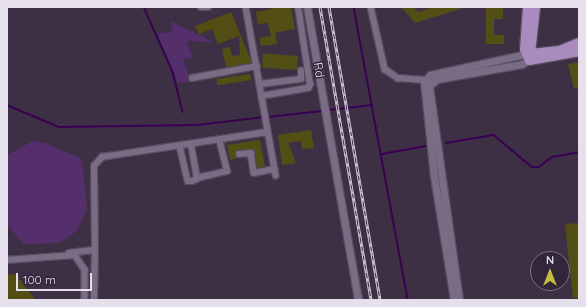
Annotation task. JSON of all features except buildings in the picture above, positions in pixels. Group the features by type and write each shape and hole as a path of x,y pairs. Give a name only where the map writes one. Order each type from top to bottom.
{"main road":[{"path":"527,7 528,56"},
{"path":"528,56 535,7"},
{"path":"528,56 560,50 579,42"},
{"path":"528,56 579,51"}],"street":[{"path":"201,7 208,7"},
{"path":"246,7 260,84 262,104 276,175"},
{"name":"Rd","path":"261,96 308,88 310,85 298,7"},
{"path":"306,7 320,97 358,300"},
{"path":"371,7 385,69 398,78 429,80 528,56"},
{"path":"192,78 257,66"},
{"path":"260,84 300,79 301,71"},
{"path":"429,80 425,105 454,300"},
{"path":"429,80 429,92 459,300"},
{"path":"94,300 94,166 108,155 191,145 267,132"},
{"path":"180,146 188,181 227,171 219,140"},
{"path":"191,145 197,178"},
{"path":"239,154 251,153 254,173 274,169"},
{"path":"221,162 223,173"},
{"path":"7,260 95,250"},
{"path":"69,253 84,265 85,300"}],"shaded area":[{"path":"171,21 213,42 187,41 193,59 183,58 191,82 178,83 158,34 173,31"},
{"path":"33,141 48,144 82,159 87,209 77,231 59,243 24,244 8,226 7,155"}],"waterway":[{"path":"144,7 173,72 183,112"},
{"path":"354,7 372,105"},
{"path":"7,105 59,127 197,125 264,117"},
{"path":"328,110 372,105 408,300"},
{"path":"268,117 322,111"},
{"path":"446,143 494,135 532,167 539,167 552,157 579,152"},
{"path":"382,154 427,146"}],"railway":[{"path":"320,7 371,300"},
{"path":"329,7 380,300"}]}
